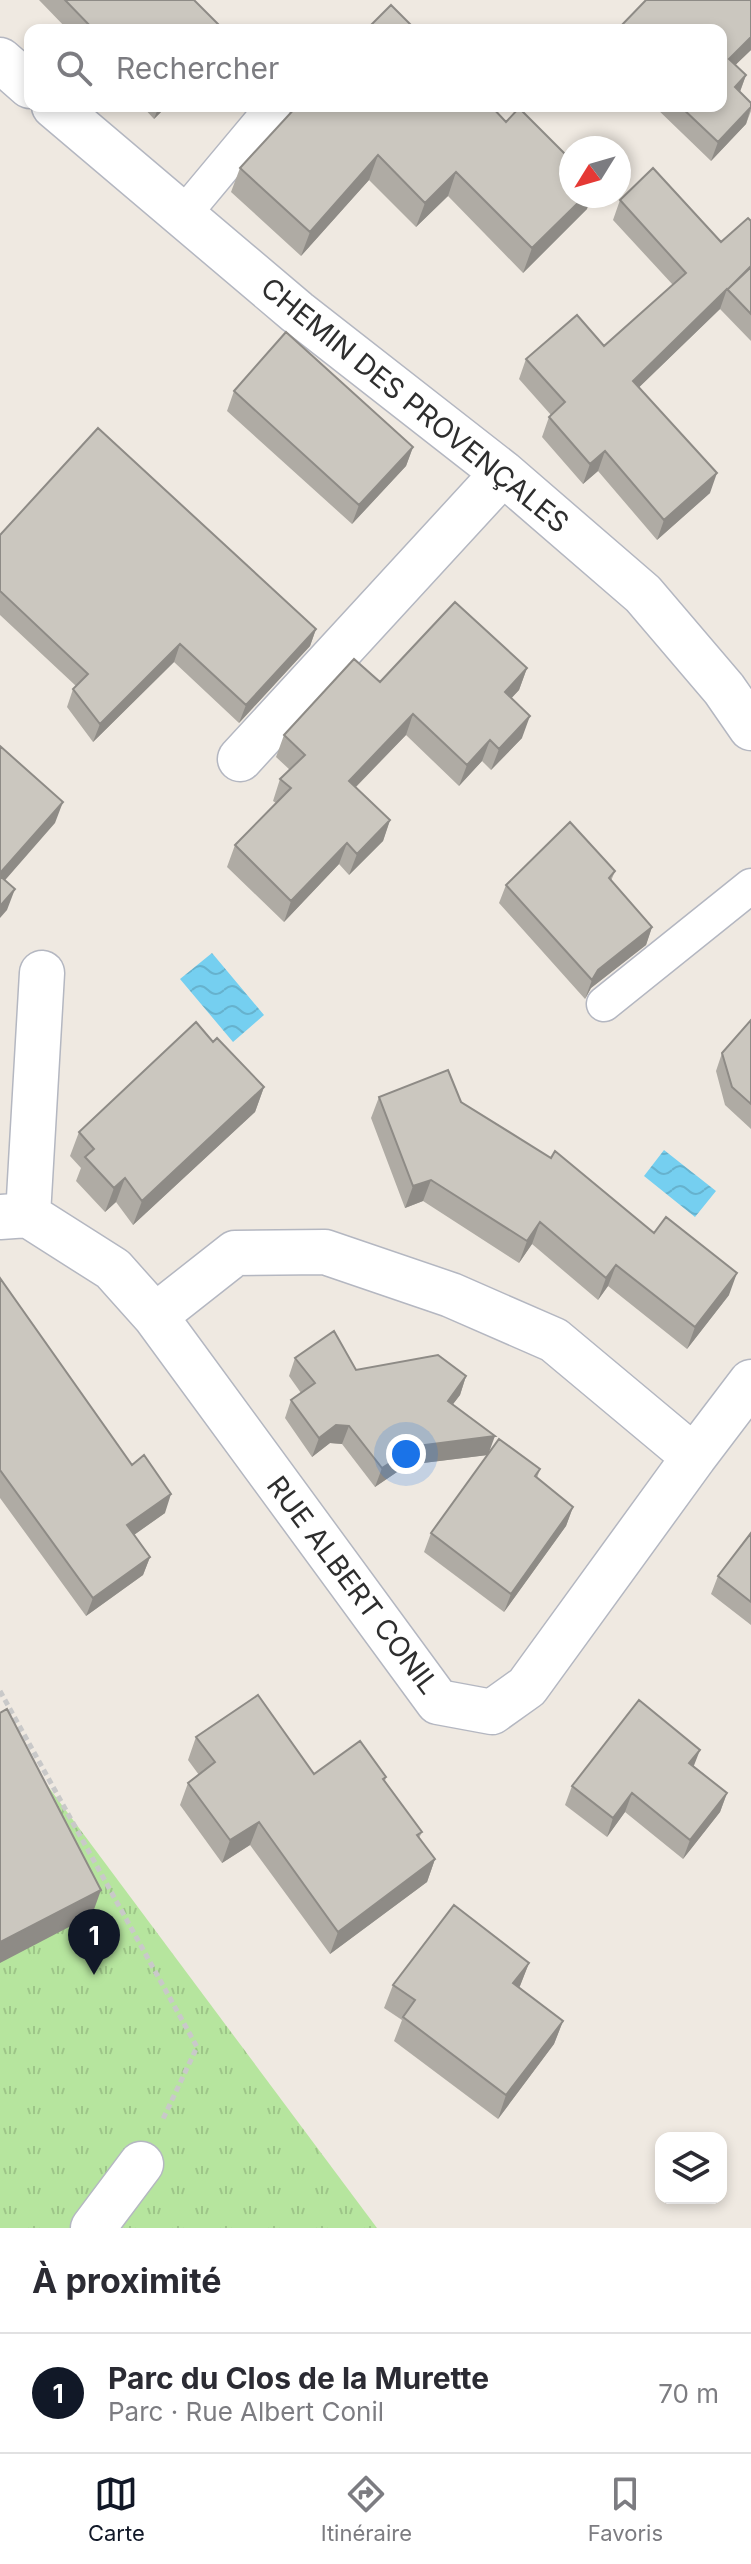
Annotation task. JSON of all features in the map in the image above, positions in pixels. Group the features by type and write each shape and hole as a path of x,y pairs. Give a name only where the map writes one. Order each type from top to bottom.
{"street":[{"path":"0,60 24,81"},
{"name":"CHEMIN DES PROVENÇALES","path":"61,112 297,312 503,473 643,594 724,689 751,728"},
{"path":"240,759 503,473"},
{"path":"14,1216 42,973"},
{"name":"RUE ALBERT CONIL","path":"14,1216 113,1269 155,1316 438,1702 492,1712 527,1687 751,1382"},
{"path":"155,1316 235,1253 325,1252 451,1295 554,1340 694,1457"},
{"path":"93,2228 141,2164"}],"lane":[{"path":"183,215 269,112"},
{"path":"604,1004 751,886"}],"path":[{"path":"0,1691 197,2047 141,2164"}],"green space":[{"path":"0,1722 377,2228 0,2228"}],"water":[{"path":"212,953 264,1015 233,1042 180,979"},
{"path":"664,1150 716,1191 695,1217 644,1176"}],"building":[{"path":"65,0 194,0 218,24 88,24"},
{"path":"646,0 751,0 751,37 729,59 746,75 735,87 751,103 751,107 718,142 686,112 727,112 727,24 623,24"},
{"path":"391,5 410,24 372,24"},
{"path":"291,112 497,112 506,122 515,112 523,112 559,148 559,208 573,208 532,248 456,172 425,203 378,155 310,232 240,168"},
{"path":"653,168 721,242 748,218 751,221 751,266 728,289 751,267 751,314 727,289 633,381 717,473 664,520 605,451 590,464 549,417 565,402 526,359 577,315 604,346 686,273 627,208 631,208 631,189"},
{"path":"286,332 413,447 359,505 234,391"},
{"path":"98,428 316,629 246,705 180,644 100,724 73,689 88,674 0,591 0,535"},
{"path":"455,602 527,668 505,692 530,716 499,749 490,740 467,765 413,714 349,781 390,820 357,854 347,843 291,901 235,845 291,788 280,779 305,755 284,735 354,659 380,682"},
{"path":"0,746 63,802 0,873"},
{"path":"570,822 615,871 609,878 652,927 598,970 592,980 506,885"},
{"path":"0,876 15,889 0,906"},
{"path":"751,1020 751,1104 732,1087 722,1053"},
{"path":"196,1022 213,1042 217,1038 264,1087 142,1201 125,1178 114,1188 85,1157 94,1149 79,1132"},
{"path":"448,1070 461,1102 551,1158 555,1151 654,1233 666,1217 737,1273 695,1327 616,1265 606,1278 540,1222 527,1241 431,1180 413,1186 379,1097"},
{"path":"0,1278 132,1465 144,1455 171,1494 127,1525 150,1557 93,1598 0,1470"},
{"path":"334,1331 356,1370 438,1355 466,1376 448,1401 495,1436 401,1448 404,1454 382,1468 349,1426 336,1425 319,1438 291,1400 315,1383 295,1358"},
{"path":"499,1439 540,1469 535,1476 573,1507 511,1594 431,1533"},
{"path":"751,1533 751,1602 718,1576"},
{"path":"258,1695 314,1774 360,1741 422,1832 417,1835 435,1859 338,1932 259,1822 230,1840 188,1783 215,1762 196,1737"},
{"path":"639,1700 700,1750 689,1763 727,1793 690,1840 632,1793 613,1818 572,1786"},
{"path":"7,1709 101,1890 0,1942 0,1713"},
{"path":"454,1905 529,1963 513,1983 563,2021 506,2095 403,2017 415,2000 393,1985"}],"place":[{"name":"Parc du Clos de la Murette","path":"94,1975"}]}
